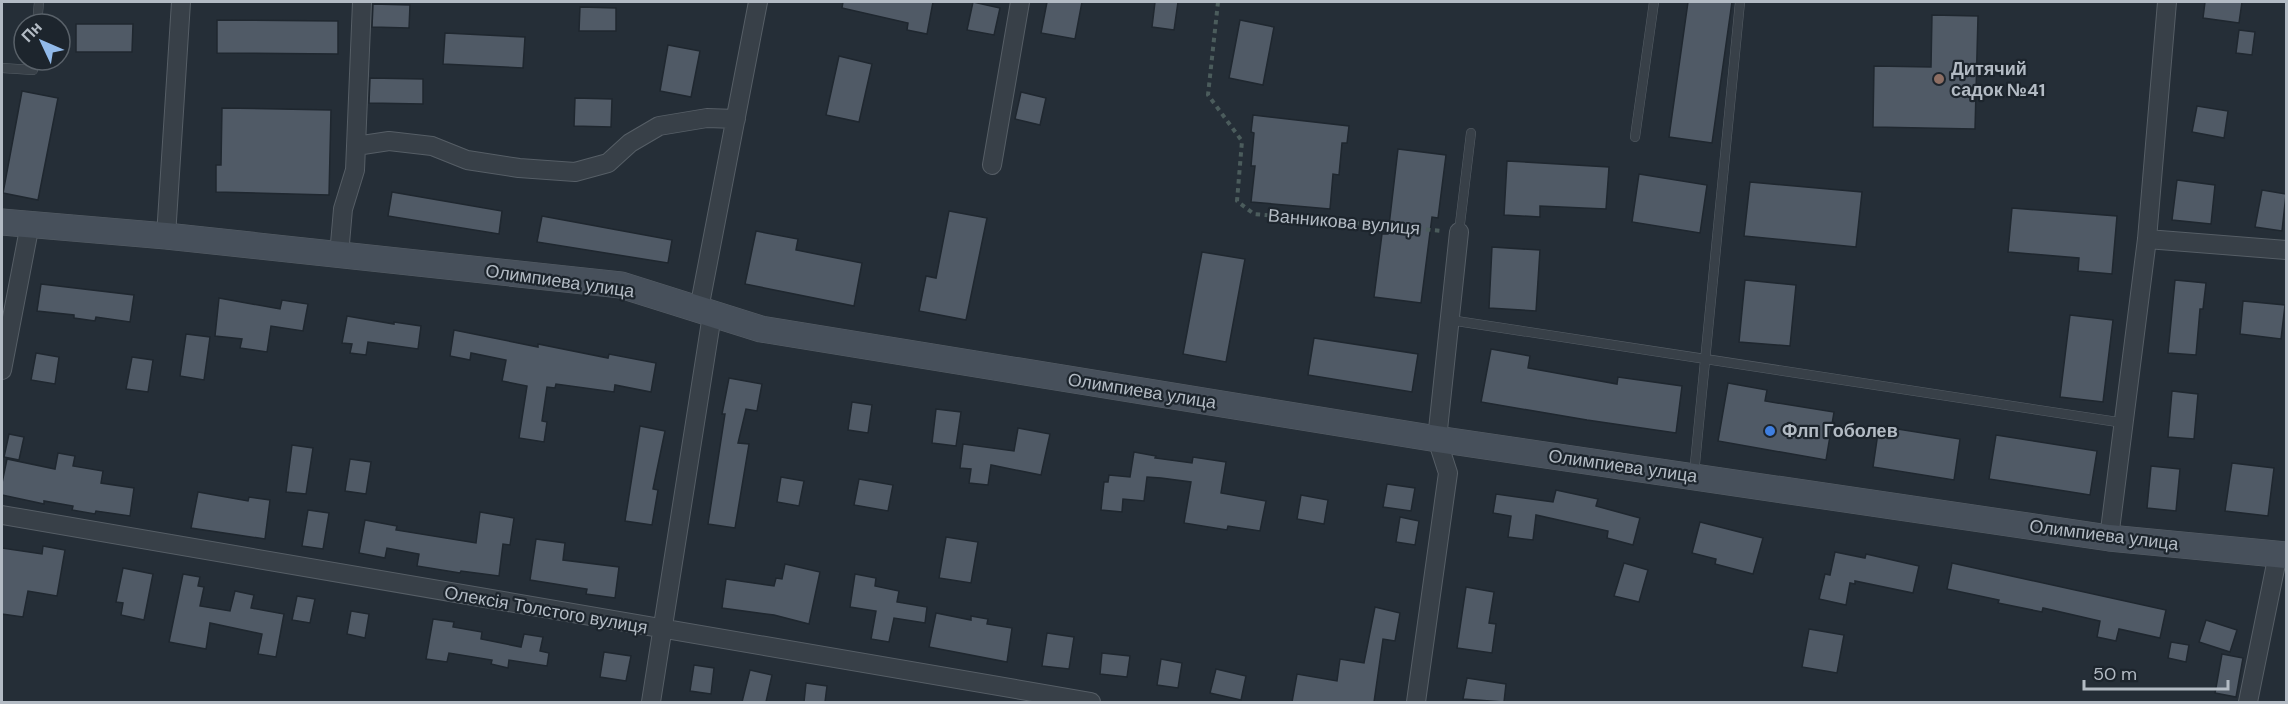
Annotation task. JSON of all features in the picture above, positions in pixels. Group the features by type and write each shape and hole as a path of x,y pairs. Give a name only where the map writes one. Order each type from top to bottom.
{"main road":[{"name":"Олимпиева улица","path":"2,222 166,236 621,285 761,329 1437,439 2109,538 2282,554"}],"street":[{"path":"166,236 181,2"},
{"path":"339,255 343,210 355,170 362,2"},
{"path":"651,702 735,119 758,2"},
{"path":"992,165 1020,2"},
{"path":"2109,538 2147,239 2167,2"},
{"path":"356,146 389,141 432,146 467,160 519,168 575,172 608,164 630,143 659,126 707,118 735,119"},
{"path":"2,370 30,224"},
{"path":"1416,702 1448,473 1437,439 1459,232"},
{"path":"2147,239 2286,250"},
{"name":"Олексія Толстого вулиця","path":"2,515 1091,702"},
{"path":"2248,702 2282,554"}],"lane":[{"path":"1635,137 1654,2"},
{"path":"1694,477 1740,2"},
{"path":"1459,232 1471,133"},
{"path":"1450,320 1705,357 2124,423"}],"path":[{"name":"Ванникова вулиця","path":"1218,2 1208,95 1242,141 1237,201 1254,214 1459,232"}],"building":[{"path":"843,2 933,2 927,34 907,30 908,23 842,8"},
{"path":"973,2 1000,8 994,35 967,30"},
{"path":"1047,2 1082,2 1075,39 1041,33"},
{"path":"1155,2 1178,2 1174,30 1152,27"},
{"path":"1688,2 1732,2 1712,143 1669,137"},
{"path":"2205,2 2242,2 2239,23 2203,18"},
{"path":"373,4 410,5 409,28 372,27"},
{"path":"580,7 616,8 616,31 579,31"},
{"path":"1932,15 1978,16 1975,129 1873,127 1874,66 1931,67"},
{"path":"217,20 338,21 338,54 217,53"},
{"path":"1240,20 1274,27 1263,85 1229,78"},
{"path":"76,24 133,24 132,52 76,52"},
{"path":"2239,30 2255,32 2252,55 2236,53"},
{"path":"445,33 525,37 523,68 443,64"},
{"path":"668,45 700,51 691,97 660,91"},
{"path":"839,56 872,64 859,122 826,115"},
{"path":"370,78 423,79 423,104 369,103"},
{"path":"22,91 58,98 38,200 3,193"},
{"path":"1021,92 1046,98 1040,125 1015,119"},
{"path":"575,98 612,99 611,127 574,126"},
{"path":"2197,106 2228,111 2224,138 2192,132"},
{"path":"222,108 331,110 329,195 216,192 216,165 221,165"},
{"path":"1253,115 1349,126 1347,143 1342,143 1339,175 1333,174 1330,209 1251,202 1255,166 1251,166"},
{"path":"1398,149 1446,155 1438,218 1432,217 1421,303 1374,297 1382,234 1388,234"},
{"path":"1507,161 1609,167 1606,209 1540,206 1540,217 1504,215"},
{"path":"1639,174 1707,185 1700,233 1632,222"},
{"path":"2177,180 2215,185 2211,224 2172,220"},
{"path":"1750,182 1862,192 1856,247 1744,236"},
{"path":"2262,190 2286,194 2282,231 2255,227"},
{"path":"392,192 502,211 499,234 388,216"},
{"path":"2012,208 2117,216 2112,274 2078,271 2079,258 2008,252"},
{"path":"949,211 987,218 966,320 919,311 926,276 936,278"},
{"path":"542,216 672,240 668,263 537,242"},
{"path":"756,231 798,239 796,250 862,263 854,306 745,284"},
{"path":"1492,247 1540,250 1536,311 1489,308"},
{"path":"1202,252 1245,259 1226,362 1183,354"},
{"path":"1745,280 1796,285 1790,346 1739,342"},
{"path":"2175,280 2206,283 2203,309 2200,309 2196,355 2168,353"},
{"path":"41,284 134,295 130,322 96,317 95,321 74,318 74,315 37,311"},
{"path":"219,298 280,309 282,300 308,304 303,331 271,326 267,352 240,348 242,339 215,336"},
{"path":"2243,301 2285,305 2281,339 2240,334"},
{"path":"2070,315 2113,320 2103,402 2060,397"},
{"path":"347,316 421,326 418,349 368,342 366,355 350,353 352,344 342,343"},
{"path":"454,330 538,347 538,344 608,358 609,354 656,363 651,392 615,385 614,392 556,384 555,388 547,387 542,421 547,422 544,442 519,438 527,386 502,381 506,360 471,353 470,360 450,356"},
{"path":"186,334 210,337 204,380 180,376"},
{"path":"1314,338 1418,354 1412,392 1308,375"},
{"path":"1491,349 1530,356 1528,368 1617,384 1618,377 1682,386 1676,433 1481,402"},
{"path":"36,353 59,357 55,384 31,380"},
{"path":"132,357 153,360 148,392 126,389"},
{"path":"729,378 762,384 757,411 746,409 738,443 749,444 735,528 708,524 725,414 722,414"},
{"path":"1728,383 1767,390 1765,401 1834,412 1826,460 1718,441"},
{"path":"2172,391 2198,394 2194,439 2168,437"},
{"path":"852,402 872,405 868,433 848,430"},
{"path":"936,409 961,412 956,446 932,443"},
{"path":"640,426 665,431 653,489 658,490 652,525 625,521"},
{"path":"1879,426 1960,439 1954,480 1873,467"},
{"path":"1018,428 1050,434 1041,475 991,465 988,485 969,483 971,469 960,468 963,444 1014,451"},
{"path":"9,434 24,437 19,460 4,457"},
{"path":"1996,435 2097,451 2090,495 1989,479"},
{"path":"292,445 313,448 306,494 286,492"},
{"path":"1134,452 1156,456 1155,458 1192,463 1193,457 1226,462 1221,493 1266,501 1260,531 1228,526 1227,530 1184,523 1191,482 1161,478 1147,477 1144,501 1123,499 1122,512 1101,510 1104,482 1108,482 1109,475 1130,477"},
{"path":"58,453 75,456 73,466 103,471 101,483 134,488 130,516 96,511 95,514 72,510 73,506 44,501 44,504 2,495 7,459 55,469"},
{"path":"350,459 371,462 366,494 345,491"},
{"path":"2232,463 2274,468 2268,516 2225,511"},
{"path":"2151,466 2180,469 2176,511 2147,508"},
{"path":"781,477 804,481 799,506 777,502"},
{"path":"859,479 893,485 888,511 854,505"},
{"path":"1387,484 1415,488 1411,511 1383,507"},
{"path":"1556,490 1598,499 1596,506 1640,518 1633,545 1607,538 1608,531 1536,515 1533,540 1508,537 1511,516 1493,513 1496,494 1553,502"},
{"path":"198,492 248,501 249,497 270,500 265,539 191,528"},
{"path":"1301,495 1328,500 1324,524 1297,519"},
{"path":"308,510 329,513 323,549 302,546"},
{"path":"480,512 514,518 510,545 503,544 499,576 417,566 419,554 387,548 385,558 359,553 365,520 397,526 396,530 476,543"},
{"path":"1400,517 1419,521 1415,545 1396,542"},
{"path":"1700,522 1763,538 1753,574 1715,564 1716,559 1692,553"},
{"path":"946,537 978,542 971,583 939,578"},
{"path":"536,539 565,543 563,560 619,567 615,598 586,594 587,589 530,580"},
{"path":"43,546 65,550 57,596 28,591 23,617 2,614 2,548 42,554"},
{"path":"1835,552 1865,558 1866,554 1919,566 1913,593 1855,581 1855,584 1850,583 1846,605 1819,599 1825,574 1830,575"},
{"path":"1624,563 1648,570 1639,602 1614,596"},
{"path":"1952,563 2166,610 2160,638 2119,629 2116,641 2097,637 2100,621 2043,608 2042,612 1998,603 1999,600 1947,589"},
{"path":"785,564 820,572 809,624 774,615 722,608 726,579 774,586 776,578 782,579"},
{"path":"123,568 153,574 144,620 121,615 123,603 116,602"},
{"path":"183,574 200,577 198,586 204,587 200,606 230,611 235,591 254,595 251,608 284,614 276,657 258,654 262,634 210,623 206,649 169,642"},
{"path":"855,574 876,578 875,586 899,591 897,602 927,607 925,623 894,618 889,642 871,639 876,611 850,607"},
{"path":"1466,587 1494,592 1489,623 1496,624 1492,653 1457,648"},
{"path":"297,596 315,599 310,623 292,620"},
{"path":"1375,607 1400,613 1395,641 1383,639 1374,702 1292,702 1297,674 1337,681 1340,659 1364,663"},
{"path":"351,611 369,614 365,638 347,634"},
{"path":"936,613 971,620 971,616 988,619 987,624 1012,628 1007,662 929,647"},
{"path":"433,619 454,622 453,627 482,632 481,639 521,647 524,634 543,637 540,651 549,653 547,666 509,660 508,668 491,664 492,660 449,653 447,662 426,659"},
{"path":"2206,620 2237,630 2230,652 2199,642"},
{"path":"1809,629 1844,635 1837,673 1802,667"},
{"path":"1047,633 1074,637 1069,669 1042,666"},
{"path":"2171,642 2189,645 2186,662 2168,658"},
{"path":"604,652 631,656 626,681 600,677"},
{"path":"1102,653 1130,656 1127,677 1100,674"},
{"path":"2222,654 2243,658 2236,697 2215,693"},
{"path":"1161,659 1182,663 1178,688 1157,685"},
{"path":"694,665 714,668 711,694 690,691"},
{"path":"1216,669 1246,676 1241,700 1210,693"},
{"path":"750,670 772,675 766,702 742,702"},
{"path":"1467,678 1506,684 1504,702 1463,699"},
{"path":"806,683 827,686 825,702 804,702"}],"place":[{"name":"Дитячий садок №41","path":"1939,79"},
{"name":"Флп Гоболев","path":"1770,431"}]}
